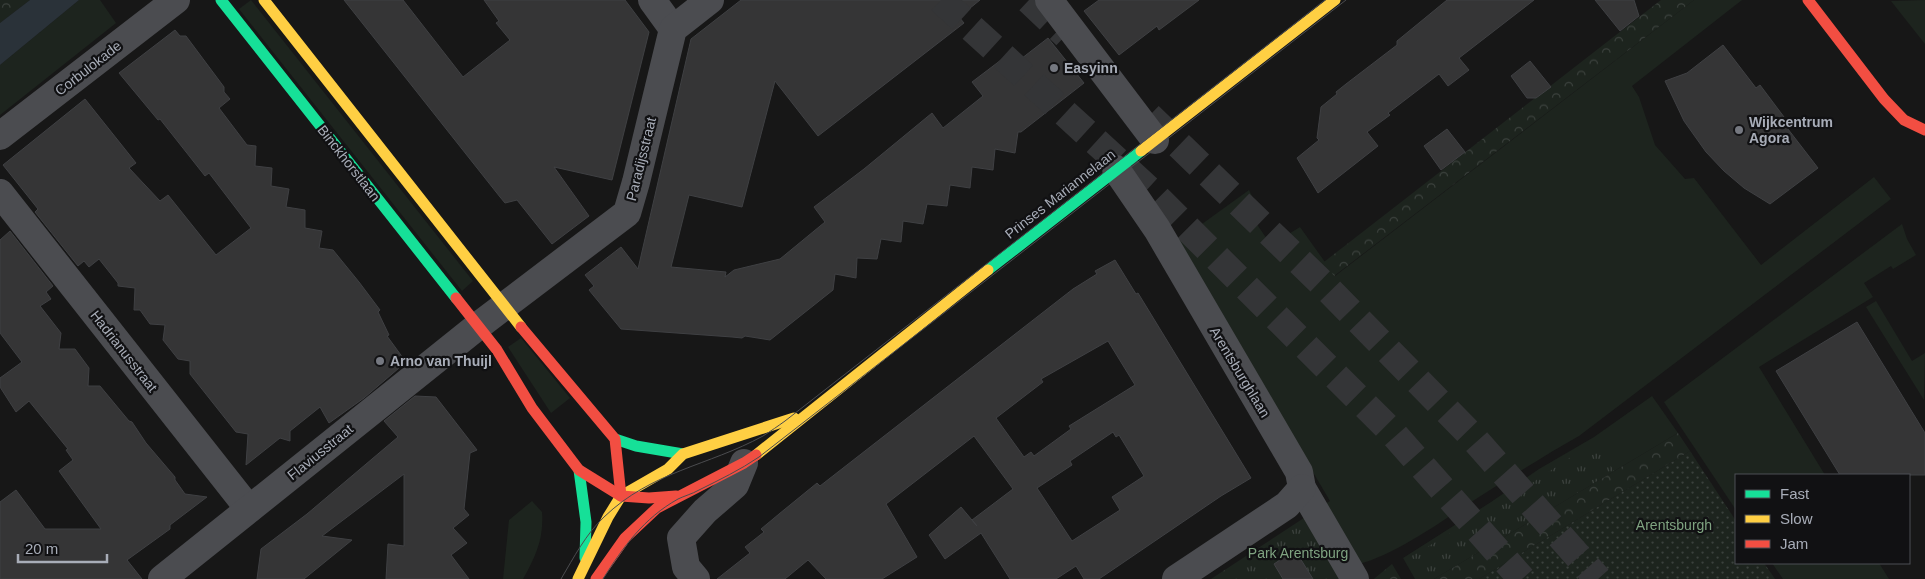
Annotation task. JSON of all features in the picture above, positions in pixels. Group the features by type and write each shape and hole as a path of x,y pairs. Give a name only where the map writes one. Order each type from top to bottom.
{"street":[{"name":"Corbulokade","path":"0,136 176,0"},
{"name":"Binckhorstlaan","path":"221,0 497,350 546,428 578,470 622,496 649,498 678,496"},
{"path":"264,0 547,359 615,439 636,446 683,454"},
{"path":"652,0 673,29 710,0"},
{"path":"1048,0 1154,140"},
{"name":"Prinses Mariannelaan","path":"596,579 625,538 657,508 744,463 782,436 805,414 1116,169 1335,0"},
{"path":"1808,0 1884,99 1904,120 1925,130"},
{"name":"Paradijsstraat","path":"505,306 627,212 673,29"},
{"name":"Arentsburghlaan","path":"1116,169 1157,229 1299,472 1302,488 1355,579"},
{"name":"Hadrianusstraat","path":"0,193 249,509"},
{"path":"478,326 505,306"},
{"name":"Flaviusstraat","path":"162,579 478,326"},
{"name":"Prinses Mariannelaan","path":"578,579 608,517 622,496 668,469 683,454 805,414"},
{"path":"615,439 619,485 622,496"},
{"path":"696,579 686,567 682,538 705,510 735,485 744,463"},
{"path":"578,470 586,522 585,565"},
{"path":"1176,579 1287,505 1302,488"}],"green space":[{"path":"0,0 30,0 0,23"},
{"path":"79,0 100,0 116,23 0,115 0,65"},
{"path":"251,0 473,281 462,291 239,9"},
{"path":"1661,0 1694,0 1334,276 1324,262"},
{"path":"1694,0 1742,0 1632,86 1639,97 1655,145 1685,179 1694,178 1761,265 1874,177 1891,199 1579,436 1414,539 1372,560 1359,564 1325,504 1330,501 1177,242 1249,190 1255,202 1254,220 1271,245 1300,227 1335,276"},
{"path":"1925,0 1925,44 1891,1"},
{"path":"1902,224 1907,239 1916,255 1893,269 1891,266 1864,283 1873,297 1759,367 1824,474 1735,474 1735,508 1664,402"},
{"path":"1876,301 1912,361 1925,353 1924,400 1866,307"},
{"path":"521,338 570,398 551,413 508,347"},
{"path":"1652,396 1678,433 1434,579 1415,579 1403,558 1539,469 1594,437"},
{"path":"1678,433 1690,451 1479,579 1434,579"},
{"path":"1595,441 1614,471 1433,579 1422,579 1410,557 1505,501"},
{"name":"Arentsburgh","path":"1690,451 1735,519 1735,564 1765,564 1775,579 1479,579"},
{"path":"532,501 542,512 542,530 535,555 523,579 503,579 509,520"},
{"name":"Park Arentsburg","path":"1307,516 1345,579 1211,579"},
{"path":"1392,564 1401,579 1374,579 1375,578"},
{"path":"1773,564 1880,564 1889,579 1783,579"}],"shaded area":[{"path":"30,0 79,0 0,65 0,23"}],"building":[{"path":"344,0 403,0 463,77 510,40 496,23 499,21 484,0 625,0 649,32 612,180 554,167 589,216 552,244 517,200 505,203"},
{"path":"741,0 980,0 959,17 964,23 818,136 775,81 742,207 689,195 671,267 726,272 725,277 734,270 780,259 825,222 814,207 932,113 943,128 983,96 972,82 1001,60 1008,69 1048,38 1084,83 1021,132 1018,132 1015,153 995,149 993,170 972,167 970,188 950,185 947,206 927,204 923,224 903,221 901,242 881,239 877,259 857,258 856,278 835,274 833,290 770,340 745,336 742,338 621,329 589,290 594,286 585,275 621,247 638,269 691,39"},
{"path":"1099,0 1199,0 1159,30 1157,26 1119,55 1084,11"},
{"path":"1447,0 1534,0 1459,58 1469,70 1448,86 1439,74 1388,113 1390,115 1367,132 1378,146 1318,193 1297,158 1319,140 1317,138 1321,107 1337,94 1336,92 1397,45 1397,41"},
{"path":"1595,0 1634,0 1639,16 1620,31"},
{"path":"175,30 180,36 186,36 224,87 224,92 230,99 219,108 247,145 256,146 255,166 272,168 271,186 289,189 286,207 305,210 305,228 322,231 319,248 333,250 359,282 380,310 378,312 389,335 387,336 406,362 364,398 329,423 320,407 290,431 290,441 280,438 246,465 248,434 236,432 190,374 190,361 178,359 163,340 165,325 150,324 140,310 134,310 135,288 118,286 118,283 99,259 89,267 84,261 78,266 35,212 38,209 3,165 85,99 136,163 129,168 160,201 168,195 216,255 251,228 209,173 205,176 160,119 158,120 119,73"},
{"name":"Wijkcentrum Agora","path":"1723,45 1756,88 1760,85 1784,117 1781,120 1818,168 1770,204 1744,188 1706,152 1684,121 1665,81 1687,73"},
{"path":"1530,61 1551,87 1536,98 1527,98 1511,76"},
{"path":"1447,129 1465,152 1441,170 1424,146"},
{"path":"10,231 53,286 46,292 51,299 40,306 61,333 59,349 75,349 89,368 88,386 100,386 129,421 132,422 146,443 175,477 175,480 185,494 207,497 170,525 170,529 127,560 142,579 0,579 0,502 16,490 45,529 101,529 59,471 73,460 66,450 68,449 29,401 16,412 0,387 0,378 22,362 0,333 0,240"},
{"path":"1115,260 1136,294 1138,293 1251,478 1221,496 1099,579 1084,579 1076,566 1056,579 1010,579 981,533 945,559 929,535 961,507 977,526 972,520 1013,489 974,436 886,504 917,557 882,579 826,579 808,560 785,579 717,579 750,553 745,547 764,532 761,529 817,483 820,486 1073,289 1097,274 1095,271","holes":["1108,341 1135,385 1069,426 1071,429 1034,456 1031,452 1024,457 996,418 1043,382 1041,379","1113,432 1116,437 1119,435 1144,476 1112,497 1120,510 1072,541 1037,488 1072,465 1070,461"]},
{"path":"1857,322 1925,433 1925,475 1839,474 1776,371"},
{"path":"415,396 436,397 477,450 470,453 464,509 469,515 453,528 467,543 451,555 469,579 386,579 388,544 404,546 404,474 322,536 352,540 304,579 257,579 261,549 307,514 398,437 384,421"},
{"path":"1295,550 1313,579 1283,579 1274,564"}],"tunnel":[{"path":"941,0 1148,189 1391,431 1522,579"},
{"path":"1029,0 1066,35"},
{"path":"1149,116 1325,286 1469,433 1598,579"}],"tram line":[{"path":"561,579 592,531 604,517 622,502 641,489 661,479 722,455 763,436 785,421 1325,0"},
{"path":"603,579 635,534 655,515 678,499 722,479 759,457 1346,0"}],"traffic: fast":[{"path":"221,0 456,298"},
{"path":"988,270 1141,151"},
{"path":"615,439 636,446 683,454"},
{"path":"579,470 586,522 585,558"}],"traffic: slow":[{"path":"264,0 521,327"},
{"path":"1141,151 1335,0"},
{"path":"756,455 988,270"},
{"path":"578,579 608,517 621,496 668,469 683,454 794,418"}],"traffic: jam":[{"path":"1808,0 1884,99 1904,120 1925,130"},
{"path":"456,298 497,350 532,408 579,470 621,496 649,498 676,496"},
{"path":"521,327 615,439 621,496"},
{"path":"596,579 625,538 657,508 756,455"}],"place":[{"name":"Easyinn","path":"1054,68"},
{"name":"Wijkcentrum Agora","path":"1739,130"},
{"name":"Arno van Thuijl","path":"380,361"}]}
